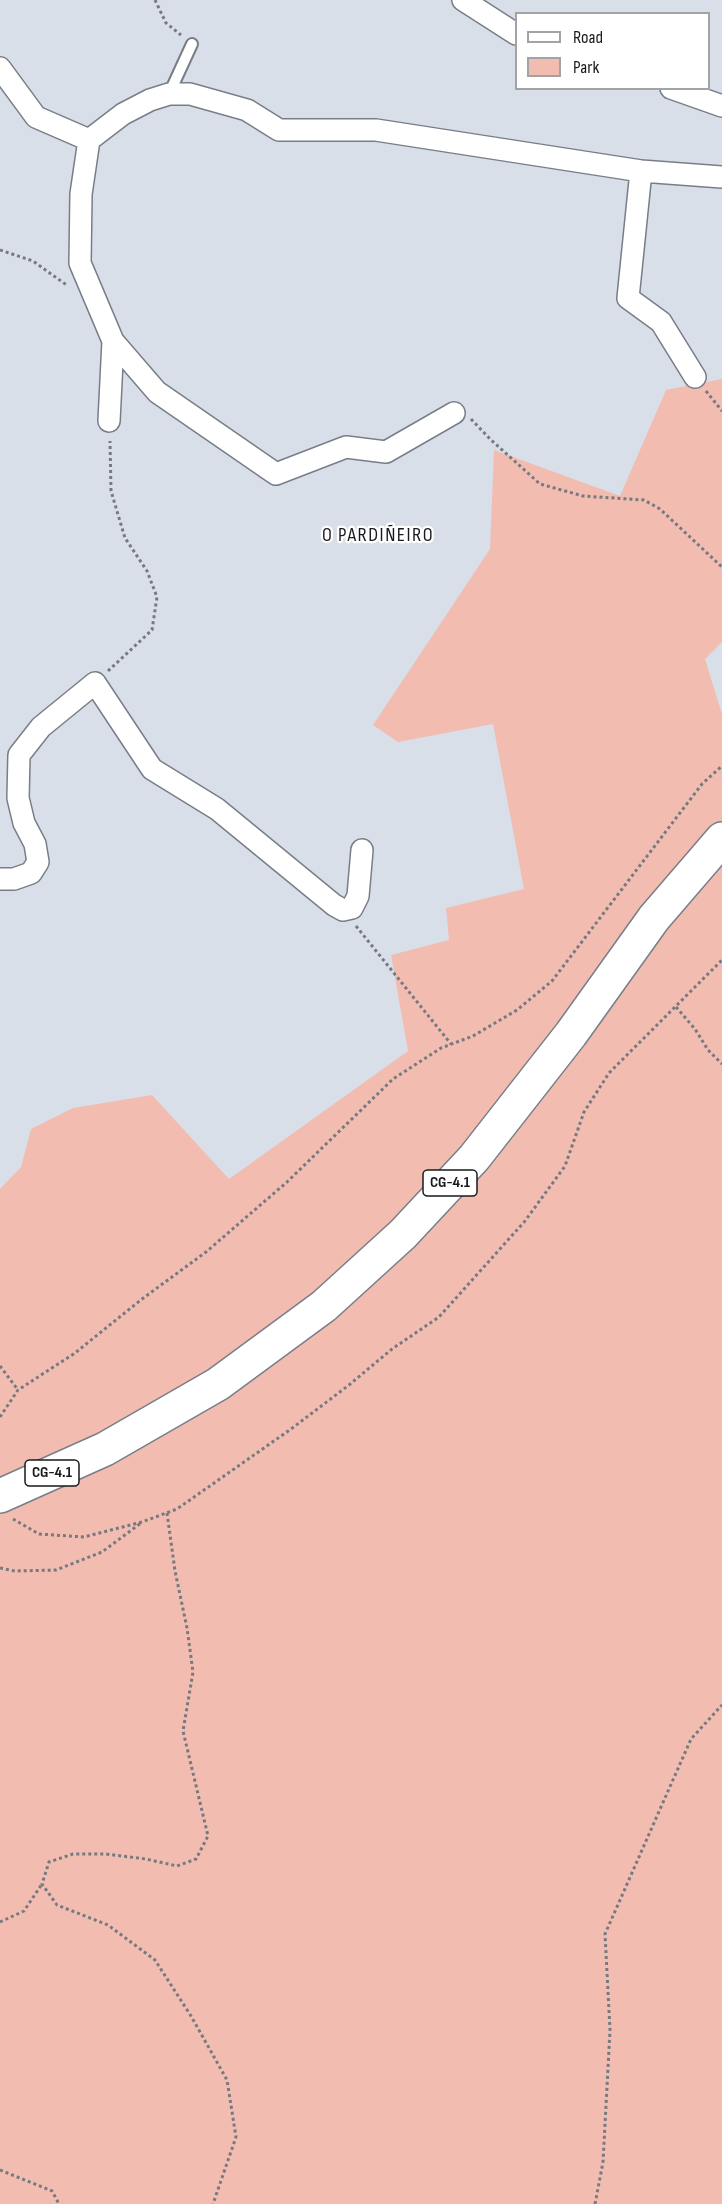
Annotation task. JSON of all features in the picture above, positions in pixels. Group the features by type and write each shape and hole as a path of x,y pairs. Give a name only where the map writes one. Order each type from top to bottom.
{"highway":[{"name":"CG-4.1","path":"5,1507 218,1384 324,1306 403,1233 474,1158 571,1034 654,918 722,839"}],"street":[{"path":"463,0 515,33"},
{"path":"0,68 36,117 89,140"},
{"path":"677,90 722,106"},
{"path":"454,413 386,452 346,447 276,474 157,392 113,341 80,263 81,194 89,140 123,114 150,100 169,94 190,94 247,110 279,130 376,130 641,171 722,177"},
{"path":"641,171 628,298 661,322 695,377"},
{"path":"109,421 113,341"},
{"path":"0,879 14,879 31,873 38,862 35,844 24,823 18,798 19,754 41,727 95,683 152,769 217,809 343,910 352,908 358,896 362,850"}],"lane":[{"path":"169,94 192,44"}],"path":[{"path":"154,0 166,23 192,44"},
{"path":"0,250 33,261 99,308"},
{"path":"695,377 722,411"},
{"path":"454,413 466,411 477,427 540,484 583,496 644,500 660,509 722,567"},
{"path":"95,683 152,630 157,597 147,571 125,538 111,491 109,421"},
{"path":"0,1417 18,1390 75,1353 142,1299 206,1252 287,1182 393,1079 441,1048 473,1036 517,1010 552,981 702,784 722,766"},
{"path":"343,910 451,1044"},
{"path":"5,1507 39,1534 84,1537 142,1522 177,1509 223,1479 349,1385 392,1349 439,1317 525,1221 565,1166 585,1112 609,1073 722,960"},
{"path":"676,1007 695,1029 708,1050 722,1064"},
{"path":"0,1366 18,1390"},
{"path":"0,1922 24,1911 42,1884 49,1862 73,1854 106,1854 147,1859 177,1866 196,1859 208,1836 183,1731 193,1672 167,1513"},
{"path":"0,1568 15,1571 56,1570 102,1552 142,1522"},
{"path":"595,2204 603,2162 610,2030 605,1934 691,1739 722,1705"},
{"path":"42,1884 57,1905 108,1925 155,1960 191,2016 227,2080 236,2138 213,2204"},
{"path":"0,2170 52,2191 59,2204"}],"green space":[{"path":"722,379 722,642 705,659 722,714 722,2204 0,2204 0,1189 21,1167 31,1129 73,1108 152,1095 229,1179 408,1051 391,955 449,940 446,908 524,889 493,724 398,742 373,725 490,549 494,450 620,496 666,390"}],"district":[{"name":"O PARDIÑEIRO","path":"378,536"}]}
